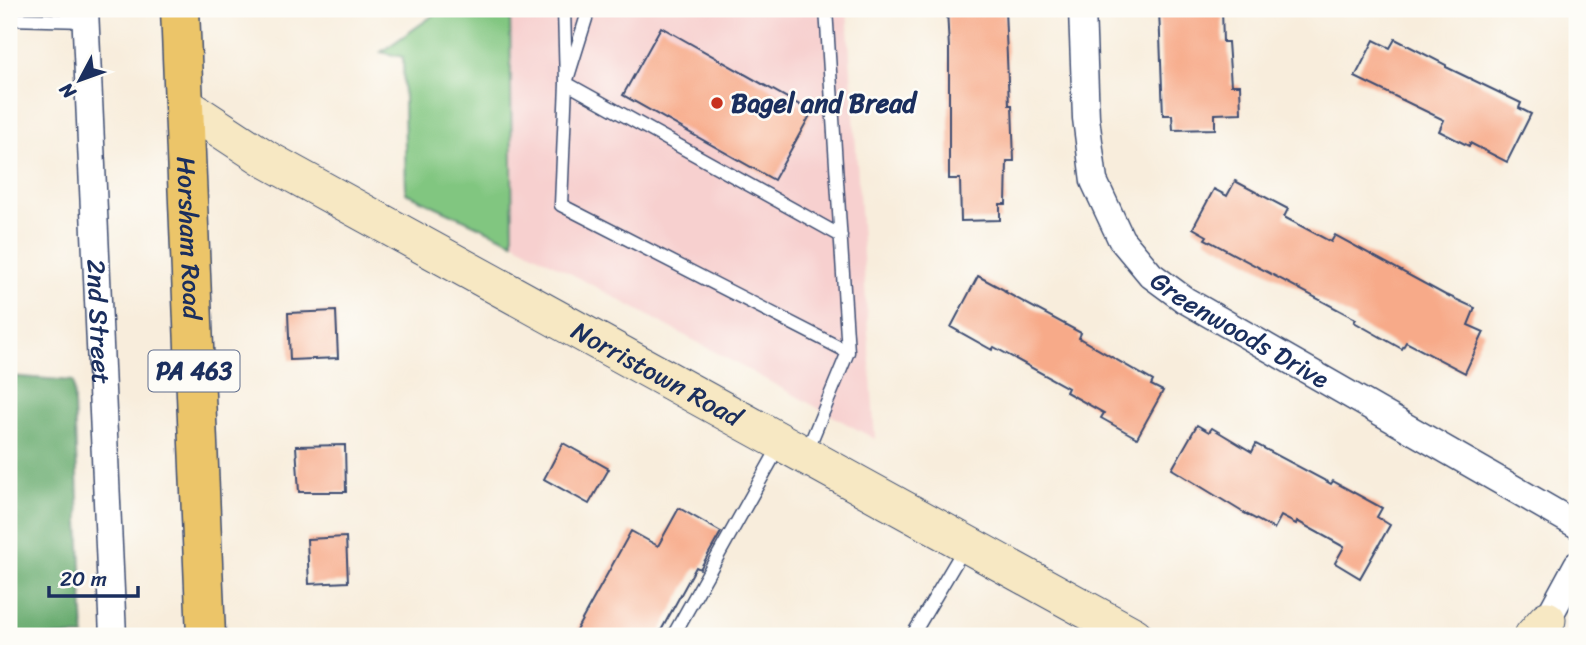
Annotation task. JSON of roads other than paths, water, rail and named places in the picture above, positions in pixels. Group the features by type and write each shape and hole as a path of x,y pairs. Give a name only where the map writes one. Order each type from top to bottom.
{"main road":[{"name":"Horsham Road","path":"180,9 206,636"},
{"name":"Norristown Road","path":"184,105 266,159 1134,636"}],"street":[{"name":"Greenwoods Drive","path":"1082,9 1086,118 1094,181 1121,239 1151,275 1185,300 1577,525"},
{"name":"2nd Street","path":"85,15 113,636"},
{"path":"1540,632 1577,565"}],"lane":[{"path":"564,9 566,83 561,205 848,352"},
{"path":"566,83 589,9"},
{"path":"673,636 794,448 848,352 826,9"},
{"path":"9,19 85,15"},
{"path":"566,83 841,236"},
{"path":"912,636 967,544"}],"place":[{"name":"Bagel and Bread","path":"717,103"}]}
